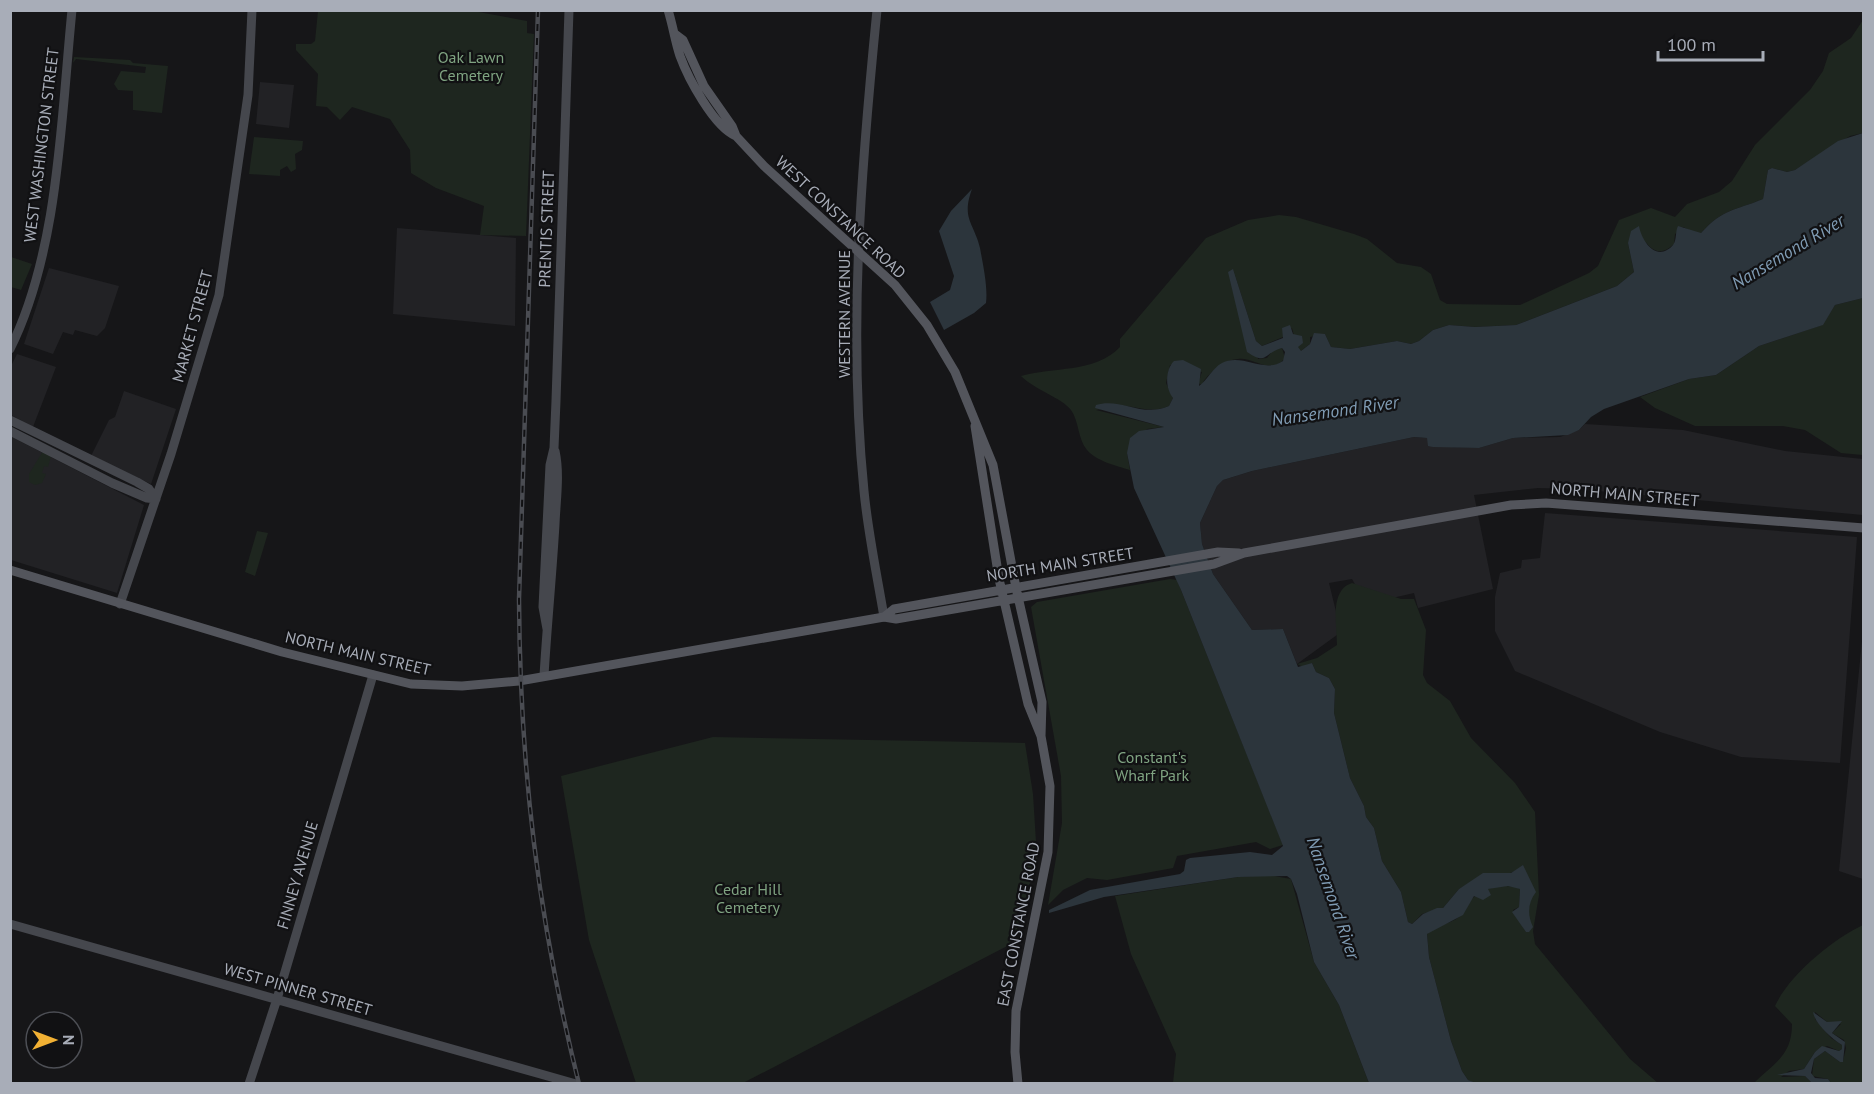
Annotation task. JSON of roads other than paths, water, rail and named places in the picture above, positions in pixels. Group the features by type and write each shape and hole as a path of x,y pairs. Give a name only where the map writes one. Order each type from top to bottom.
{"main road":[{"name":"WEST CONSTANCE ROAD","path":"668,10 680,57 698,92 728,132 736,136 764,166 895,285 927,325 955,372 993,465 1016,588"},
{"name":"WEST CONSTANCE ROAD","path":"974,418 978,459 1002,590"},
{"name":"NORTH MAIN STREET","path":"884,617 894,609 1212,554 1244,553 1511,505 1546,502 1863,528"},
{"name":"NORTH MAIN STREET","path":"10,570 282,652 373,675 432,686 519,681 884,617 896,620 1214,564 1244,553"},
{"name":"EAST CONSTANCE ROAD","path":"1016,588 1042,702 1041,736 1050,786 1050,833 1045,871 1018,988 1015,1029 1018,1083"},
{"name":"EAST CONSTANCE ROAD","path":"1002,590 1028,704 1041,736"}],"street":[{"name":"WEST WASHINGTON STREET","path":"10,349 36,280 45,241 72,10"},
{"name":"MARKET STREET","path":"120,604 156,499 219,295 247,105 252,10"},
{"name":"PRENTIS STREET","path":"544,676 551,607 557,492 558,464 554,448 569,10"},
{"name":"WESTERN AVENUE","path":"877,10 858,250 863,475 884,617"},
{"path":"10,420 138,482 149,489 156,499"},
{"path":"10,430 112,483 147,498 156,499"},
{"name":"FINNEY AVENUE","path":"249,1083 277,999 373,675"},
{"name":"WEST PINNER STREET","path":"10,924 576,1083"}],"water":[{"name":"Nansemond River","path":"1863,133 1863,298 1835,305 1823,325 1759,346 1716,375 1689,379 1604,409 1591,417 1579,430 1568,435 1513,438 1479,448 1433,447 1428,446 1427,438 1414,437 1252,471 1223,480 1217,486 1200,523 1202,544 1213,574 1252,630 1283,629 1298,667 1312,663 1316,672 1329,678 1335,689 1334,713 1350,778 1364,806 1366,817 1374,828 1382,861 1401,892 1408,922 1412,924 1423,914 1443,908 1459,889 1483,873 1511,873 1523,865 1536,892 1529,909 1533,927 1529,932 1526,932 1512,912 1519,907 1520,889 1508,886 1488,889 1491,895 1483,900 1474,896 1463,915 1427,934 1429,957 1451,1041 1462,1071 1468,1080 1476,1083 1369,1083 1339,1005 1314,962 1297,894 1291,879 1287,876 1238,877 1104,897 1049,913 1049,910 1090,890 1180,874 1184,871 1186,860 1190,858 1250,852 1272,855 1283,846 1181,590 1134,488 1127,453 1130,438 1139,431 1164,427 1095,408 1096,405 1105,403 1150,410 1169,406 1173,398 1167,384 1168,374 1174,361 1183,360 1201,369 1199,386 1218,365 1227,361 1269,365 1283,361 1285,352 1282,348 1262,358 1247,352 1228,272 1233,269 1256,341 1262,346 1283,338 1282,328 1290,325 1293,334 1302,336 1303,343 1298,347 1301,351 1310,344 1314,333 1325,334 1331,347 1350,349 1397,341 1411,344 1433,330 1449,325 1475,327 1516,325 1617,286 1634,272 1628,243 1631,231 1639,226 1643,238 1651,248 1661,252 1667,250 1674,243 1678,226 1701,233 1723,214 1763,199 1768,170 1772,168 1787,172 1795,170 1838,141"},
{"path":"972,189 968,214 980,248 986,283 986,303 974,313 944,330 930,302 950,290 954,276 939,231 951,211"},
{"path":"1813,1012 1827,1022 1842,1021 1832,1033 1845,1042 1843,1062 1825,1051 1814,1059 1811,1073 1815,1078 1828,1079 1831,1083 1811,1082 1805,1076 1777,1075 1804,1069 1815,1052 1822,1046 1839,1051 1842,1049 1842,1045 1820,1026"}],"railway":[{"path":"538,10 519,599 520,662 528,784 542,903 552,963 579,1084"}],"park label":[{"name":"Oak Lawn Cemetery","path":"471,66"},
{"name":"Constant's Wharf Park","path":"1152,766"},
{"name":"Cedar Hill Cemetery","path":"748,898"}]}
